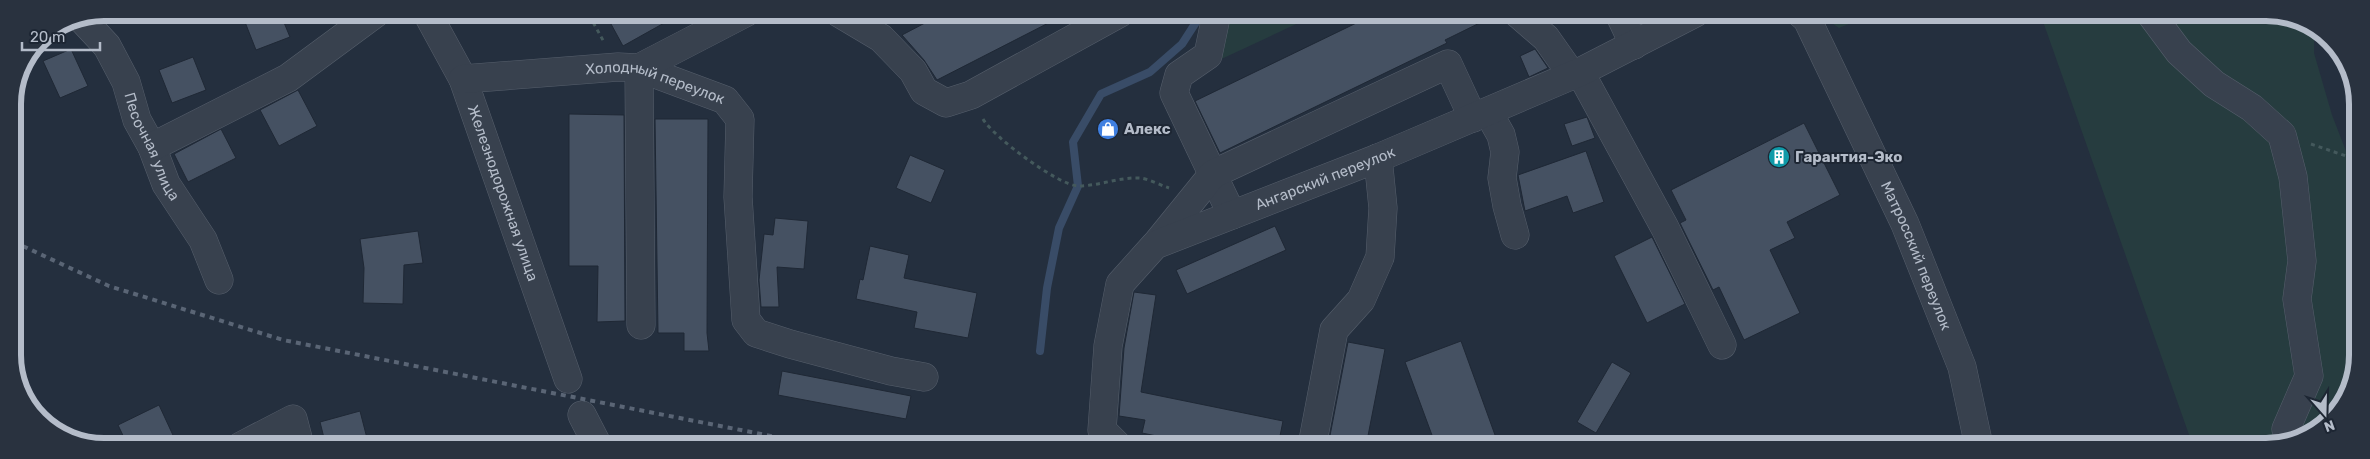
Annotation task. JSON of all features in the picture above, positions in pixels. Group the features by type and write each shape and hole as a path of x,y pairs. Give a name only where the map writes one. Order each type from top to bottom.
{"street":[{"path":"152,147 288,78 365,21"},
{"name":"Железнодорожная улица","path":"431,21 463,79 568,379"},
{"path":"641,325 628,68 728,21"},
{"path":"852,21 881,38 913,71 924,91 946,104 971,95 1105,21"},
{"path":"1215,21 1208,55 1179,75 1174,93 1232,215"},
{"path":"1526,21 1546,38 1576,74 1665,228 1722,345"},
{"path":"1623,21 1634,45"},
{"name":"Ангарский переулок","path":"1110,438 1102,430 1108,346 1120,284 1156,245 1378,158 1481,115 1576,74 1680,21"},
{"name":"Матросский переулок","path":"1808,21 1905,224 1962,367 1977,438"},
{"path":"2156,21 2179,52 2214,84 2252,108 2282,134 2293,177 2302,261 2297,299 2308,376 2286,429"},
{"name":"Песочная улица","path":"86,24 107,46 126,82 137,120 152,147 166,184 203,240 219,280"},
{"path":"1156,245 1213,174 1448,64 1481,115 1501,135 1505,152 1502,178 1515,234"},
{"name":"Холодный переулок","path":"463,79 628,68 725,100 740,119 738,197 746,320 756,333 821,353 891,371 924,376"},
{"path":"1314,438 1334,330 1361,300 1380,257 1383,208 1378,158"},
{"path":"582,415 594,438"},
{"path":"256,438 293,419 298,438"}],"path":[{"path":"595,21 628,68"},
{"path":"971,95 987,126 1001,140 1058,180 1078,186 1140,178 1179,192 1190,205"},
{"path":"2282,134 2346,156 2349,159"}],"green space":[{"path":"1225,21 1303,21 1215,62"},
{"path":"1829,21 1856,21 1839,28"},
{"path":"2043,21 2265,21 2287,24 2314,37 2314,53 2332,115 2349,159 2349,354 2344,381 2332,405 2312,424 2297,431 2282,436 2265,438 2190,438"}],"building":[{"path":"245,21 283,21 290,37 256,50"},
{"path":"609,21 668,21 623,46"},
{"path":"929,21 1052,21 937,80 924,60 902,35"},
{"path":"1360,21 1484,21 1445,40 1447,43 1220,153 1195,101"},
{"path":"71,49 88,86 60,98 43,61"},
{"path":"1535,49 1548,68 1529,77 1520,56"},
{"path":"193,57 206,90 172,103 159,70"},
{"path":"298,90 317,126 279,146 260,110"},
{"path":"569,114 624,115 625,321 597,322 598,266 569,266"},
{"path":"1587,117 1595,138 1572,146 1564,124"},
{"path":"655,119 708,119 707,333 709,351 684,351 684,333 658,333"},
{"name":"Гарантия-Эко","path":"1804,123 1840,195 1787,222 1795,238 1770,250 1800,313 1744,340 1719,287 1713,290 1680,223 1686,220 1671,190"},
{"path":"221,129 236,158 188,182 174,154"},
{"path":"1586,151 1604,202 1573,213 1567,196 1525,211 1518,175"},
{"path":"910,155 945,170 931,203 896,188"},
{"path":"775,218 808,221 804,269 777,267 779,307 761,307 759,280 764,234 773,235"},
{"path":"1275,226 1286,250 1187,294 1176,270"},
{"path":"418,231 423,263 404,265 403,304 363,303 364,268 360,239"},
{"path":"1652,237 1685,304 1647,323 1614,256"},
{"path":"870,246 909,255 904,278 977,293 968,338 914,328 917,312 856,299 860,279 863,280"},
{"path":"1134,292 1156,295 1141,392 1283,421 1280,438 1167,438 1142,433 1145,420 1119,416 1124,348"},
{"path":"1461,341 1496,438 1433,438 1405,362"},
{"path":"1348,342 1385,349 1368,438 1330,438"},
{"path":"1612,362 1631,373 1596,433 1577,422"},
{"path":"782,371 911,396 906,419 778,395"},
{"path":"159,405 174,438 124,438 118,425"},
{"path":"360,411 367,438 324,438 320,422"}],"waterway":[{"path":"1040,351 1047,288 1059,228 1078,186 1073,142 1101,94 1150,72 1182,44 1197,21"}],"railway":[{"path":"21,245 109,286 283,340 781,438"}],"place":[{"name":"Алекс","path":"1108,129"},
{"name":"Гарантия-Эко","path":"1779,157"}]}
